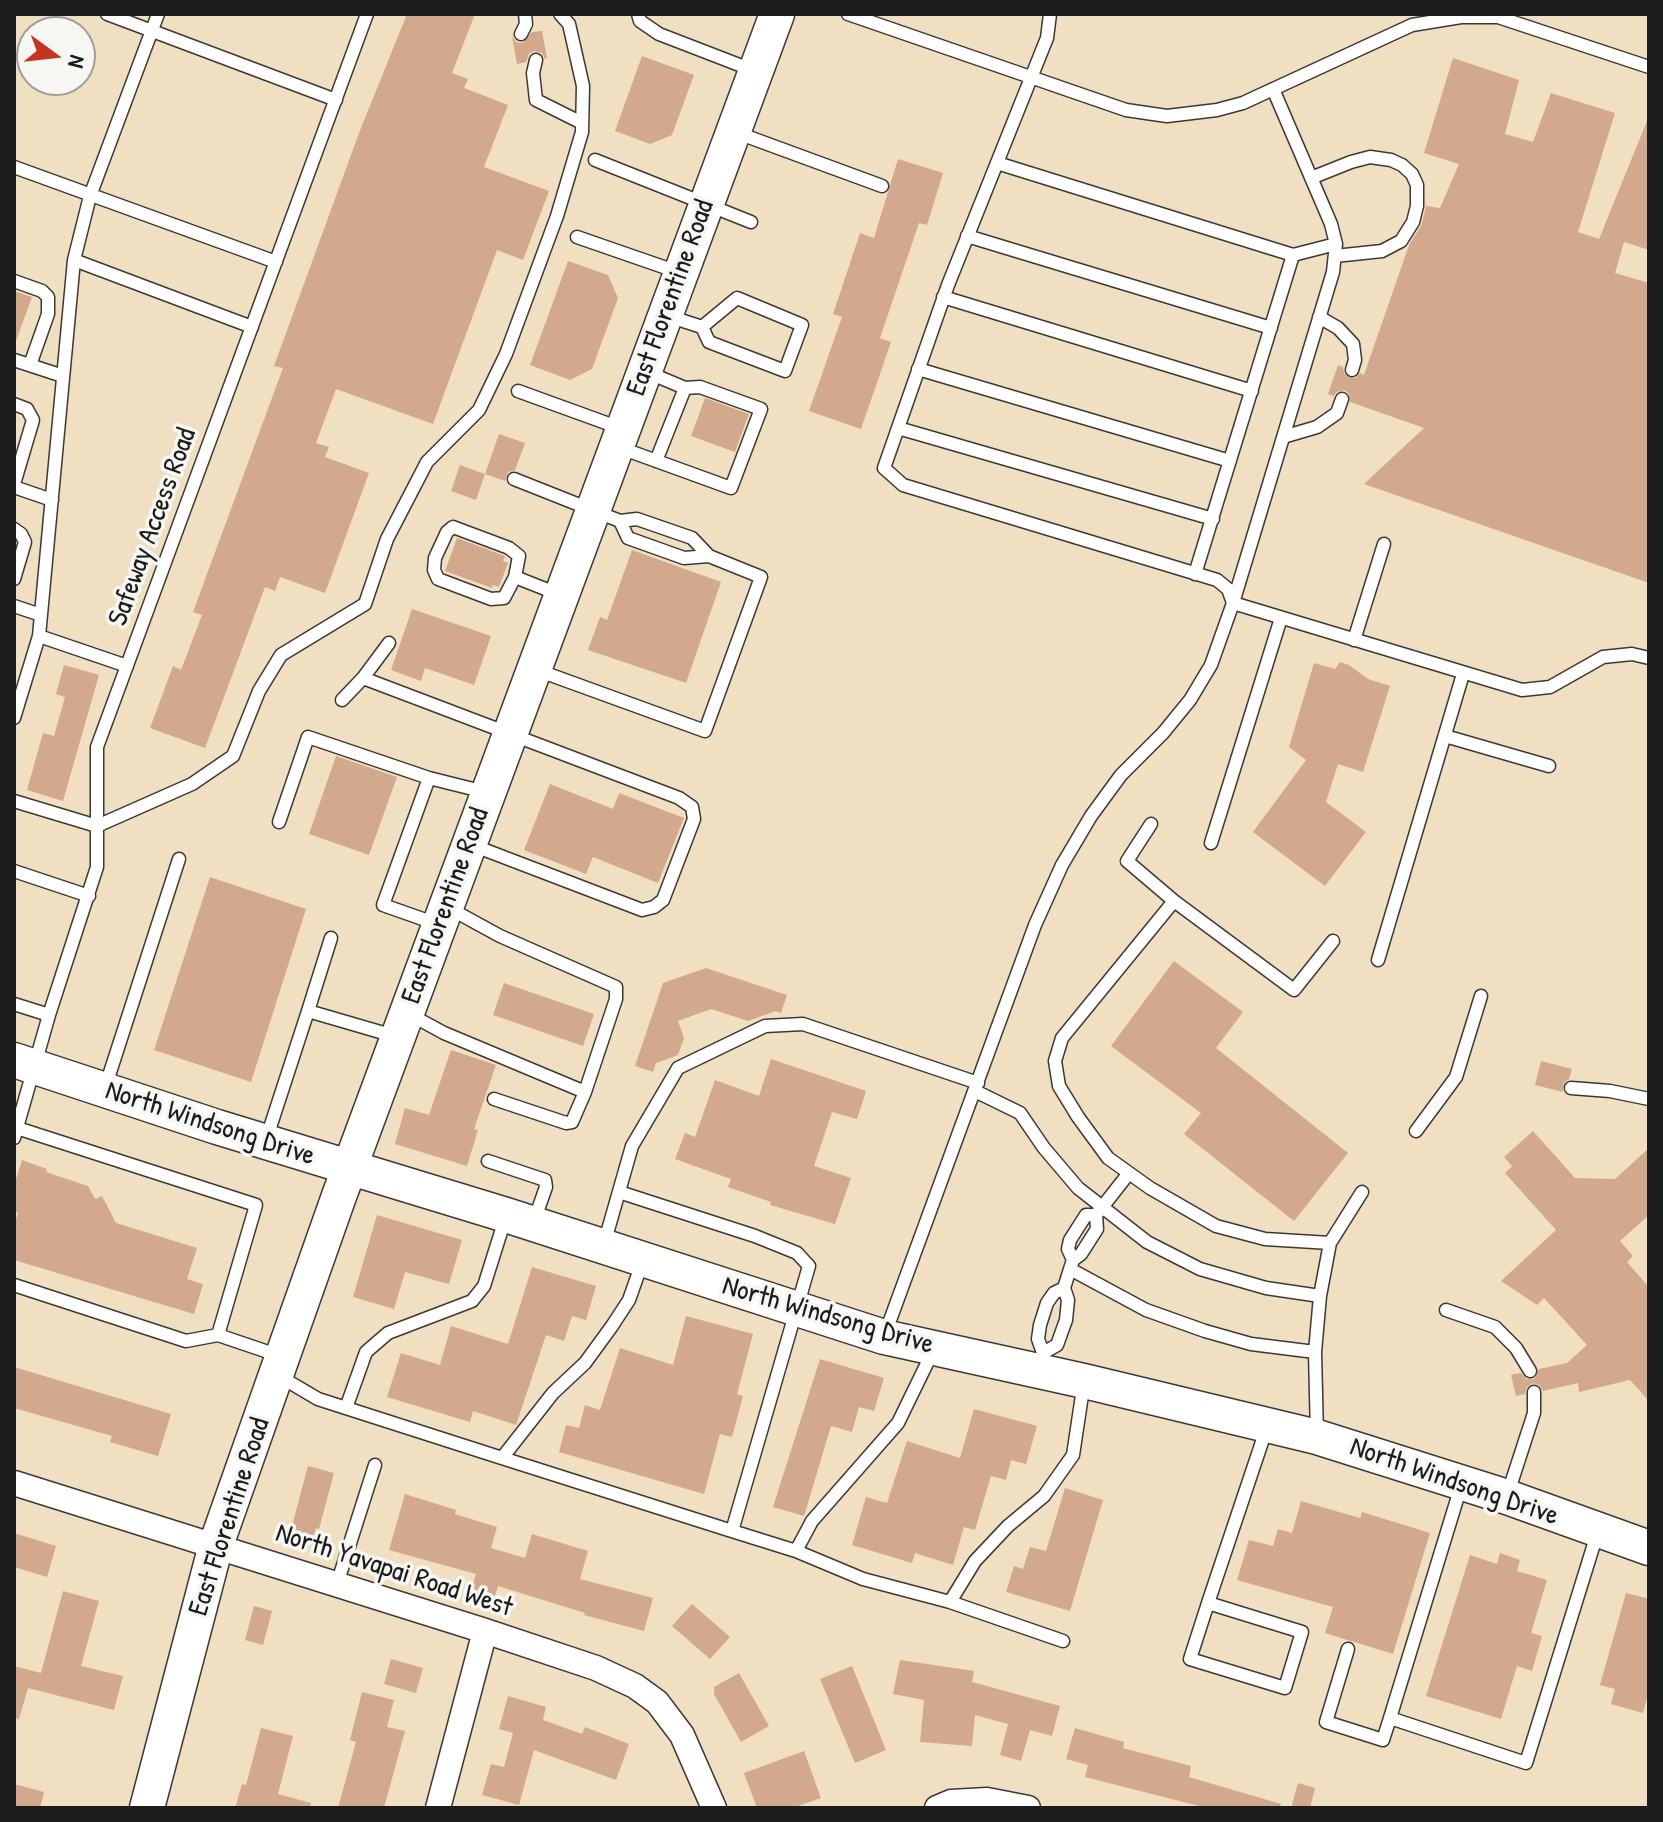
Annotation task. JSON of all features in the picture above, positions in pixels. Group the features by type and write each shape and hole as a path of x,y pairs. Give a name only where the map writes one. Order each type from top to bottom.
{"street":[{"name":"East Florentine Road","path":"147,1808 216,1545 349,1168 561,595 606,515 620,438 777,14"},
{"name":"North Windsong Drive","path":"24,1064 884,1337 935,1348 1040,1362 1084,1381 1317,1437 1507,1497 1649,1548"},
{"name":"North Yavapai Road West","path":"14,1483 485,1631 596,1668 635,1686 657,1702 682,1735 714,1808"},
{"path":"438,1808 485,1631"},
{"path":"937,1808 951,1802 987,1800 1028,1808"}],"lane":[{"path":"107,14 336,100"},
{"path":"14,718 39,636 74,260 90,196 158,14"},
{"name":"Safeway Access Road","path":"15,1133 24,1064 49,1015 97,867 97,747 367,14"},
{"path":"14,801 97,826 192,784 233,756 259,691 281,655 365,604 387,539 427,462 479,410 506,354 557,216 582,132 583,86 569,24 560,14"},
{"path":"638,14 640,21 659,34 755,71"},
{"path":"848,14 1126,110 1167,116 1217,110 1243,103 1412,25 1461,17 1498,17 1649,67"},
{"path":"1050,14 1047,38 943,297 884,468 903,485 1217,580 1228,589 1233,603"},
{"path":"532,65 536,100 582,123"},
{"path":"884,1337 1035,925 1062,865 1091,816 1121,775 1163,733 1190,700 1211,665 1233,603 1333,272 1336,250 1331,224 1273,89"},
{"path":"733,131 882,186"},
{"path":"997,163 1293,255 1336,250 1382,251 1401,241 1413,222 1417,185 1412,174 1391,160 1370,157 1311,178"},
{"path":"595,160 751,222"},
{"path":"14,167 276,262"},
{"path":"967,236 1271,328"},
{"path":"577,237 681,273"},
{"path":"1195,574 1293,255"},
{"path":"74,260 252,327"},
{"path":"14,281 42,291 48,297 48,314 30,365"},
{"path":"943,297 1252,391"},
{"path":"665,315 702,327 709,342 785,371 802,325 737,298 702,327"},
{"path":"1319,317 1338,328 1353,344 1355,360 1352,370"},
{"path":"14,360 63,376"},
{"path":"918,369 1230,461"},
{"path":"518,391 620,438 656,461 731,488 761,409 700,387 685,388 644,371"},
{"path":"656,461 685,388"},
{"path":"1283,437 1317,427 1337,413 1342,399"},
{"path":"14,404 27,409 33,420 14,485 52,500"},
{"path":"898,428 1213,519"},
{"path":"514,479 606,515 637,519 692,538 709,556 761,577 705,731 534,669"},
{"path":"606,515 628,538 684,558 709,556"},
{"path":"453,527 509,548 519,556 515,577 504,598 491,599 438,579 434,570 435,558 447,532 453,527"},
{"path":"14,529 25,542 14,579"},
{"path":"1354,640 1384,544"},
{"path":"515,577 561,595"},
{"path":"1233,603 1522,690 1550,687 1603,657 1632,654 1649,658"},
{"path":"14,606 41,615"},
{"path":"1211,843 1281,618"},
{"path":"39,636 127,666"},
{"path":"342,700 389,643"},
{"path":"1378,960 1463,674"},
{"path":"363,678 679,798 692,807 694,819 663,900 654,907 642,910 469,843"},
{"path":"1445,736 1549,766"},
{"path":"279,822 308,737 429,778 488,793"},
{"path":"429,778 383,905 442,916 500,936 616,987 616,999 572,1122 566,1123 494,1099"},
{"path":"1151,824 1127,861 1174,901 1294,990 1333,941"},
{"path":"104,1090 179,859"},
{"path":"14,871 89,896"},
{"path":"1174,901 1062,1038 1055,1061 1059,1086 1108,1158 1150,1188 1216,1226 1265,1239 1330,1243"},
{"path":"266,1142 331,938"},
{"path":"1416,1131 1456,1077 1481,996"},
{"path":"14,1004 49,1015"},
{"path":"308,1011 444,1033 585,1092"},
{"path":"604,1247 632,1146 678,1068 765,1026 803,1024 976,1087 1020,1113 1044,1148 1099,1211 1147,1242 1200,1269 1266,1288 1320,1296"},
{"path":"1571,1088 1610,1091 1649,1099"},
{"path":"15,1133 256,1205 218,1335"},
{"path":"346,1408 366,1352 388,1333 472,1301 484,1286 519,1220 546,1187 545,1180 488,1161"},
{"path":"1040,1362 1057,1345 1066,1320 1068,1300 1064,1288 1072,1264 1068,1249 1070,1240 1086,1215 1099,1211 1129,1173"},
{"path":"619,1192 797,1253 809,1266 732,1531"},
{"path":"1317,1437 1315,1352 1320,1296 1330,1243 1362,1192"},
{"path":"502,1458 553,1393 585,1363 612,1326 629,1300 643,1260"},
{"path":"1072,1264 1146,1310 1251,1344 1315,1352"},
{"path":"14,1285 186,1341 218,1335 280,1365 318,1399 796,1551 863,1579 950,1602 1063,1641"},
{"path":"1040,1362 1038,1339 1047,1303 1054,1293 1064,1288"},
{"path":"1446,1310 1495,1327 1516,1348 1530,1371"},
{"path":"796,1551 812,1521 898,1423 935,1348"},
{"path":"950,1602 975,1561 1008,1526 1044,1496 1073,1455 1084,1381"},
{"path":"1507,1497 1534,1413 1534,1392"},
{"path":"1208,1603 1302,1632 1285,1688 1190,1659 1208,1603 1268,1424"},
{"path":"337,1584 375,1465"},
{"path":"1348,1649 1326,1722 1383,1740 1462,1483"},
{"path":"1390,1718 1526,1763 1598,1531"}],"building":[{"path":"407,14 475,14 452,73 468,79 464,88 508,105 484,167 549,191 523,260 497,250 433,424 336,389 316,443 329,447 325,457 369,473 325,593 280,577 275,591 265,587 205,748 150,728 173,666 181,670 202,615 193,612 283,368 274,366 359,133"},
{"path":"542,31 547,58 534,51 526,62 517,64 512,36 516,42 522,43 532,32"},
{"path":"642,56 694,75 672,135 650,144 615,131"},
{"path":"1453,58 1519,80 1505,134 1533,142 1551,93 1615,113 1578,232 1599,239 1649,116 1649,250 1624,242 1615,273 1649,283 1649,583 1364,484 1424,428 1350,402 1349,394 1344,390 1333,396 1328,394 1338,365 1343,367 1349,378 1355,378 1360,373 1364,375 1409,245 1421,226 1426,206 1440,208 1459,164 1424,153"},
{"path":"898,159 943,173 927,225 919,223 880,338 891,342 861,429 809,411 842,317 833,314 860,233 874,238"},
{"path":"568,261 608,275 618,298 592,369 570,380 530,365"},
{"path":"14,291 32,297 16,341 14,340"},
{"path":"705,398 749,414 735,452 691,436"},
{"path":"499,434 525,443 515,470 508,472 505,481 485,474"},
{"path":"460,465 485,474 476,500 451,491"},
{"path":"457,538 505,556 503,561 508,563 499,587 493,585 492,588 445,571"},
{"path":"632,550 721,582 686,683 588,650 600,617 607,620"},
{"path":"412,609 491,636 474,685 425,668 421,681 391,670"},
{"path":"1340,662 1368,679 1390,686 1363,772 1338,764 1326,802 1366,832 1325,886 1253,832 1306,760 1289,747 1314,663 1335,669"},
{"path":"64,665 99,675 63,801 27,790 43,733 54,736 65,697 56,694"},
{"path":"336,756 397,777 369,855 309,834"},
{"path":"550,784 613,809 619,793 684,818 658,883 593,857 586,874 524,850"},
{"path":"210,877 306,909 251,1082 154,1050"},
{"path":"1174,961 1243,1012 1216,1048 1348,1153 1294,1221 1184,1134 1201,1113 1111,1046"},
{"path":"706,968 787,995 781,1013 776,1011 748,1021 711,1009 678,1021 684,1038 678,1055 656,1063 653,1072 635,1066 663,983"},
{"path":"504,983 594,1014 583,1046 493,1015"},
{"path":"451,1050 496,1065 474,1129 478,1130 467,1166 395,1144 405,1108 429,1115"},
{"path":"771,1059 866,1091 857,1119 832,1112 814,1166 851,1178 835,1224 770,1205 771,1202 728,1187 731,1179 675,1159 685,1133 695,1137 715,1080 759,1096"},
{"path":"1541,1061 1572,1069 1569,1079 1563,1084 1563,1092 1535,1085"},
{"path":"1533,1131 1575,1178 1615,1179 1649,1148 1649,1215 1620,1241 1633,1256 1627,1262 1649,1287 1649,1401 1630,1380 1579,1392 1578,1383 1543,1391 1533,1383 1527,1387 1525,1394 1516,1396 1511,1375 1521,1373 1526,1379 1534,1379 1539,1369 1567,1363 1587,1345 1544,1298 1537,1305 1501,1281 1556,1230 1505,1173 1512,1166 1504,1157"},
{"path":"22,1160 88,1186 95,1199 102,1196 116,1223 197,1248 187,1279 203,1284 194,1314 14,1260 14,1226 18,1213 14,1212 14,1186"},
{"path":"377,1215 462,1240 449,1284 405,1272 394,1309 353,1297"},
{"path":"532,1267 596,1286 586,1320 572,1316 564,1341 546,1335 516,1425 473,1411 470,1422 387,1397 401,1353 440,1365 451,1326 508,1344"},
{"path":"686,1316 753,1334 737,1394 743,1396 732,1437 720,1434 704,1494 559,1452 566,1425 579,1428 585,1405 600,1410 620,1348 673,1365"},
{"path":"820,1359 884,1378 874,1411 859,1407 852,1432 831,1426 804,1516 773,1507"},
{"path":"14,1367 171,1414 158,1456 110,1442 112,1436 14,1408"},
{"path":"974,1409 1037,1426 1026,1464 1011,1460 1006,1480 991,1476 975,1530 964,1527 953,1565 915,1553 912,1563 852,1545 866,1497 887,1503 907,1441 960,1458"},
{"path":"308,1466 334,1473 319,1529 316,1528 312,1543 289,1537"},
{"path":"1065,1488 1103,1500 1070,1611 1006,1592 1014,1566 1023,1569 1030,1547 1046,1551"},
{"path":"405,1494 497,1527 491,1548 525,1558 532,1534 588,1551 580,1579 653,1598 644,1631 498,1586 494,1598 471,1591 476,1574 389,1550"},
{"path":"1301,1501 1360,1518 1362,1512 1430,1533 1393,1654 1325,1633 1333,1607 1237,1580 1249,1540 1273,1546 1278,1529 1292,1533"},
{"path":"14,1533 56,1546 47,1577 14,1567"},
{"path":"1500,1553 1520,1560 1517,1571 1547,1580 1531,1633 1542,1636 1532,1671 1517,1666 1501,1719 1426,1696 1470,1555 1497,1564"},
{"path":"63,1591 99,1601 81,1666 123,1676 114,1710 28,1688 19,1719 14,1718 14,1666 41,1673"},
{"path":"1626,1593 1649,1599 1649,1691 1643,1713 1611,1704 1615,1689 1600,1685"},
{"path":"692,1604 730,1637 710,1659 672,1626"},
{"path":"254,1606 272,1611 263,1645 245,1640"},
{"path":"391,1659 423,1668 416,1693 384,1684"},
{"path":"900,1660 974,1671 972,1682 1060,1706 1052,1736 1030,1730 1021,1761 1000,1755 1008,1724 975,1715 972,1746 920,1742 924,1700 893,1694"},
{"path":"852,1666 886,1750 855,1763 820,1679"},
{"path":"739,1673 769,1726 741,1742 714,1694 714,1687"},
{"path":"362,1692 394,1700 387,1727 405,1731 384,1808 338,1808 356,1742 350,1740"},
{"path":"508,1696 546,1707 543,1720 582,1734 585,1727 629,1744 616,1780 534,1750 519,1805 482,1795 491,1764 504,1767 513,1733 499,1729"},
{"path":"261,1728 293,1736 278,1794 311,1803 310,1808 235,1808 242,1784 246,1785"},
{"path":"1075,1728 1124,1742 1123,1748 1191,1766 1189,1777 1281,1804 1280,1808 1207,1808 1085,1777 1088,1765 1066,1759"},
{"path":"804,1751 821,1798 792,1808 757,1808 744,1773"},
{"path":"1298,1783 1315,1788 1310,1808 1291,1808"},
{"path":"14,1784 44,1792 40,1808 14,1808"}]}
